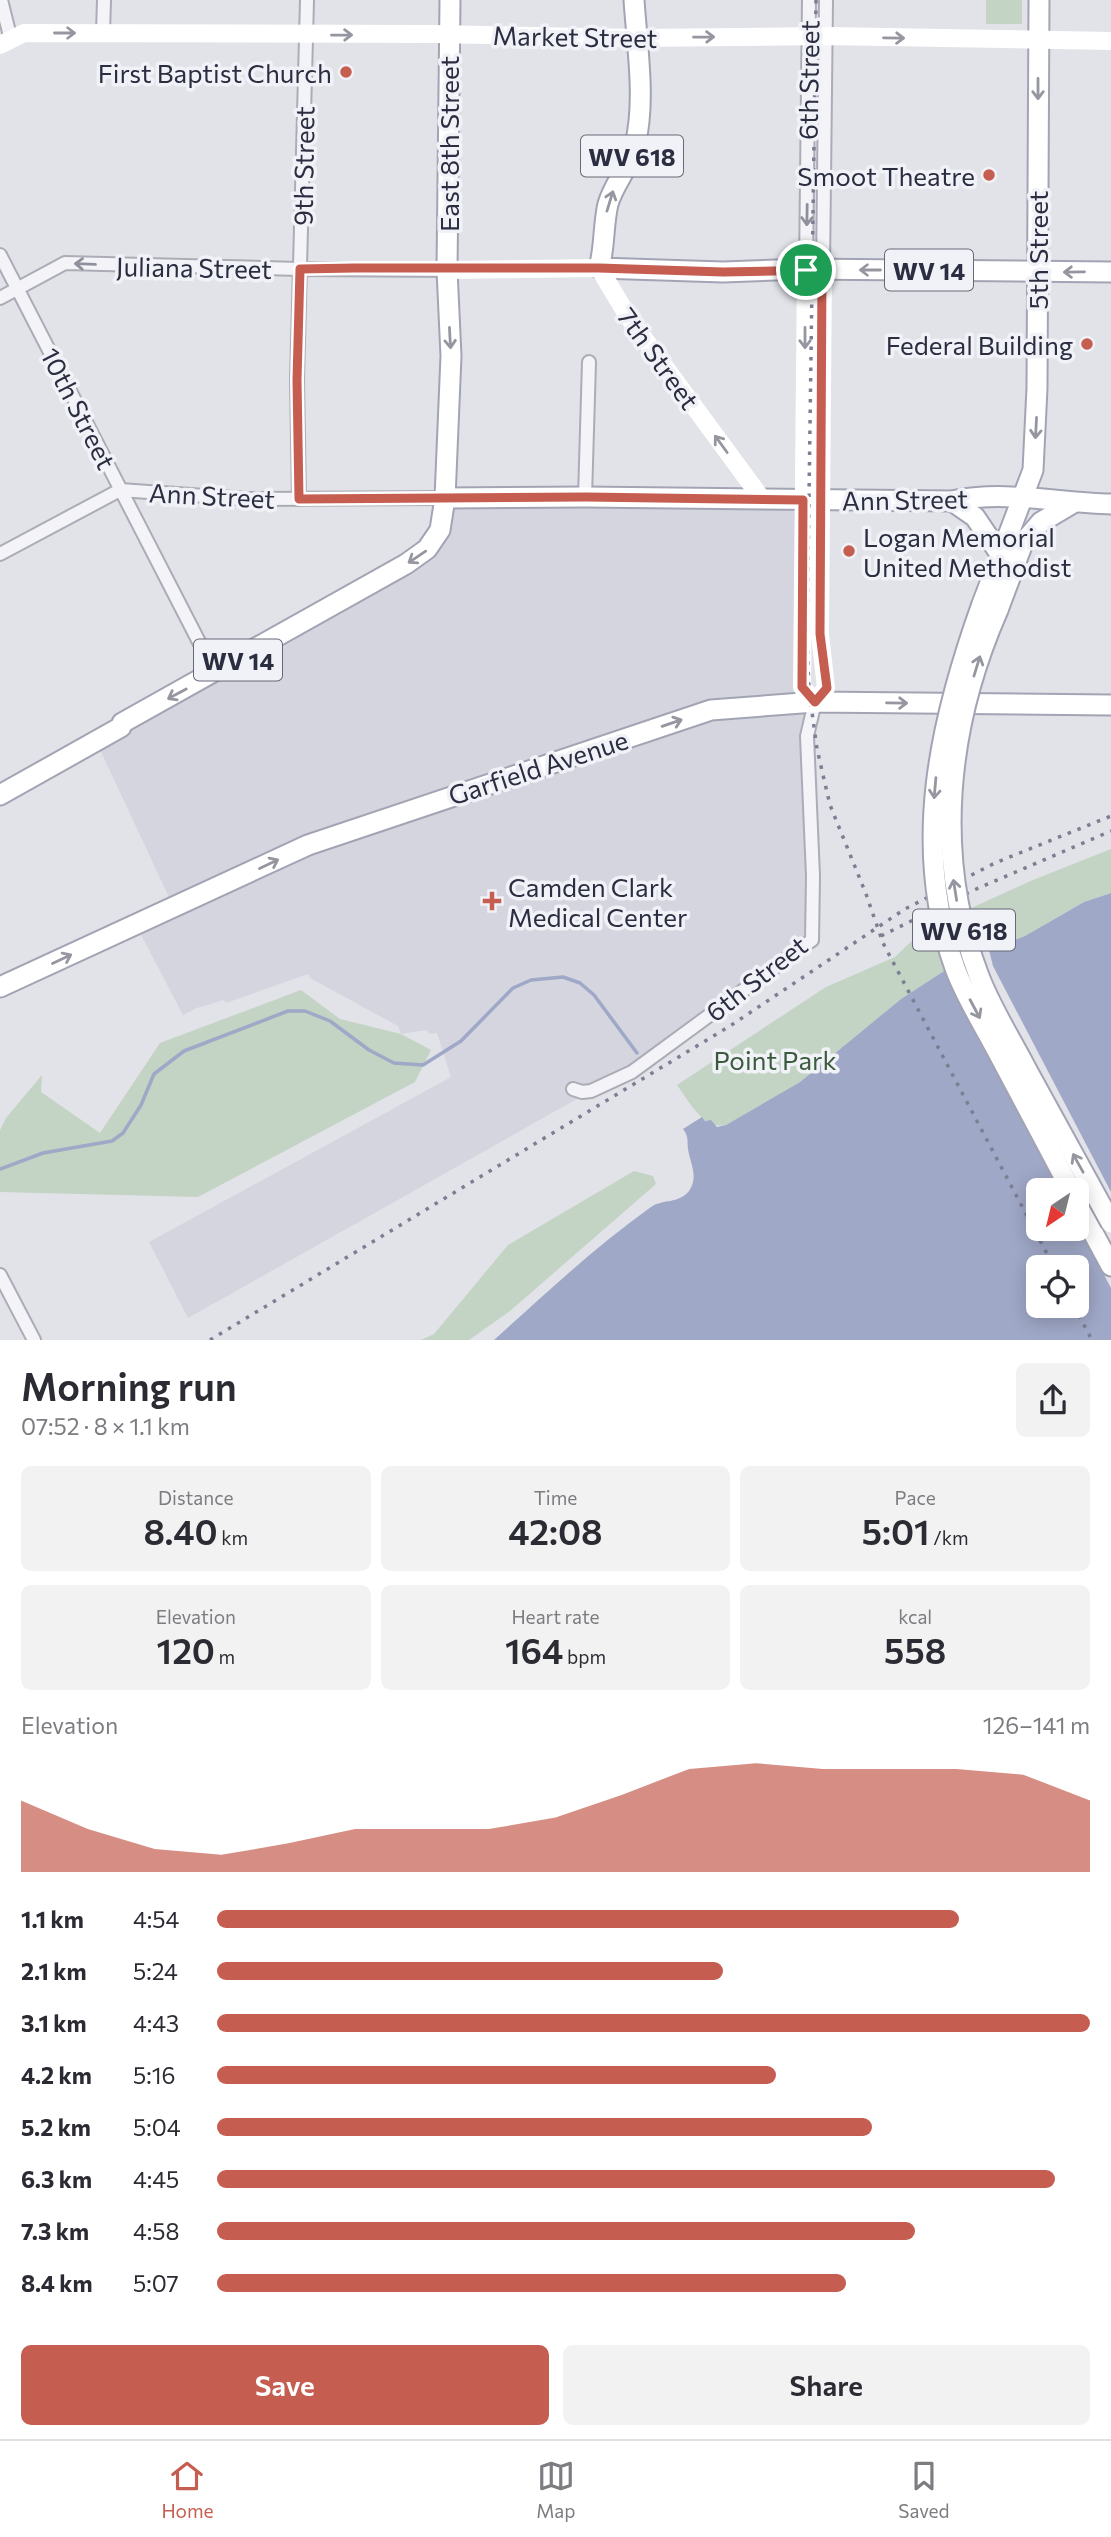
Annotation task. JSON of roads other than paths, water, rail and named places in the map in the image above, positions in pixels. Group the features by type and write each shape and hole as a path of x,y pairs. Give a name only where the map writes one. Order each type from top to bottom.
{"main road":[{"name":"East 8th Street","path":"445,498 451,356 447,270 450,0"},
{"name":"WV 618","path":"599,268 604,251 610,198 631,158 639,126 639,65 634,0"},
{"name":"5th Street","path":"1000,554 1033,470 1037,388 1039,0"},
{"name":"Juliana Street","path":"599,268 723,272 1111,272"},
{"path":"1033,470 1043,481 1047,498"},
{"path":"446,472 459,486 477,498"},
{"name":"Ann Street","path":"445,498 953,501 965,498 1047,498 1073,503 1111,504"},
{"name":"WV 14","path":"0,795 121,727 122,723 365,589 428,549 440,530 445,498"},
{"path":"953,501 975,517 1000,554"},
{"name":"WV 618","path":"1064,1178 956,969 942,923 936,886 933,824 939,755 958,676 1023,543 1041,522 1073,503"},
{"name":"WV 618","path":"1000,554 957,748 950,814 954,889 970,951 991,1003 1111,1223"},
{"name":"Garfield Avenue","path":"0,987 308,845 710,710 815,702 1111,705"},
{"path":"1089,1225 1111,1266"}],"street":[{"path":"1,0 6,43"},
{"path":"103,33 104,0"},
{"name":"9th Street","path":"299,499 297,380 307,0"},
{"name":"6th Street","path":"573,1089 583,1093 591,1091 632,1072 812,940 813,876 807,736 815,702 802,687 812,500 817,36 809,0"},
{"name":"6th Street","path":"817,36 826,0"},
{"name":"Market Street","path":"6,43 24,33 636,38 817,36 1111,41"},
{"name":"10th Street","path":"0,255 215,673"},
{"name":"Juliana Street","path":"0,298 65,263 300,269 599,268"},
{"name":"7th Street","path":"599,268 629,318 762,499"},
{"path":"586,497 589,362"},
{"name":"Ann Street","path":"0,554 120,491 248,499 445,498"},
{"path":"0,1275 34,1340"}],"water":[{"path":"1111,893 1111,1340 494,1340 630,1222 651,1207 680,1198 689,1191 694,1175 687,1136 683,1129 702,1117 705,1121 711,1120 717,1127 726,1125 800,1082 901,999 961,960 1025,936 1084,902"}],"waterway":[{"path":"0,1169 43,1153 112,1141 123,1133 141,1105 154,1074 184,1051 288,1011 305,1011 330,1021 369,1050 394,1063 423,1065 461,1041 513,988 531,980 563,977 580,983 594,995 637,1053"}],"railway":[{"path":"816,0 807,639 809,690 817,749 830,805 883,943 1048,1255"},
{"path":"210,1340 730,1026 905,909 995,863 1111,816"},
{"path":"881,936 974,890 1111,831"},
{"path":"1080,1318 1092,1340"}],"place":[{"name":"First Baptist Church","path":"346,72"},
{"name":"Smoot Theatre","path":"989,175"},
{"name":"Federal Building","path":"1087,344"},
{"name":"Logan Memorial United Methodist","path":"849,551"},
{"name":"Camden Clark Medical Center","path":"492,901"}],"park label":[{"name":"Point Park","path":"775,1059"}]}
